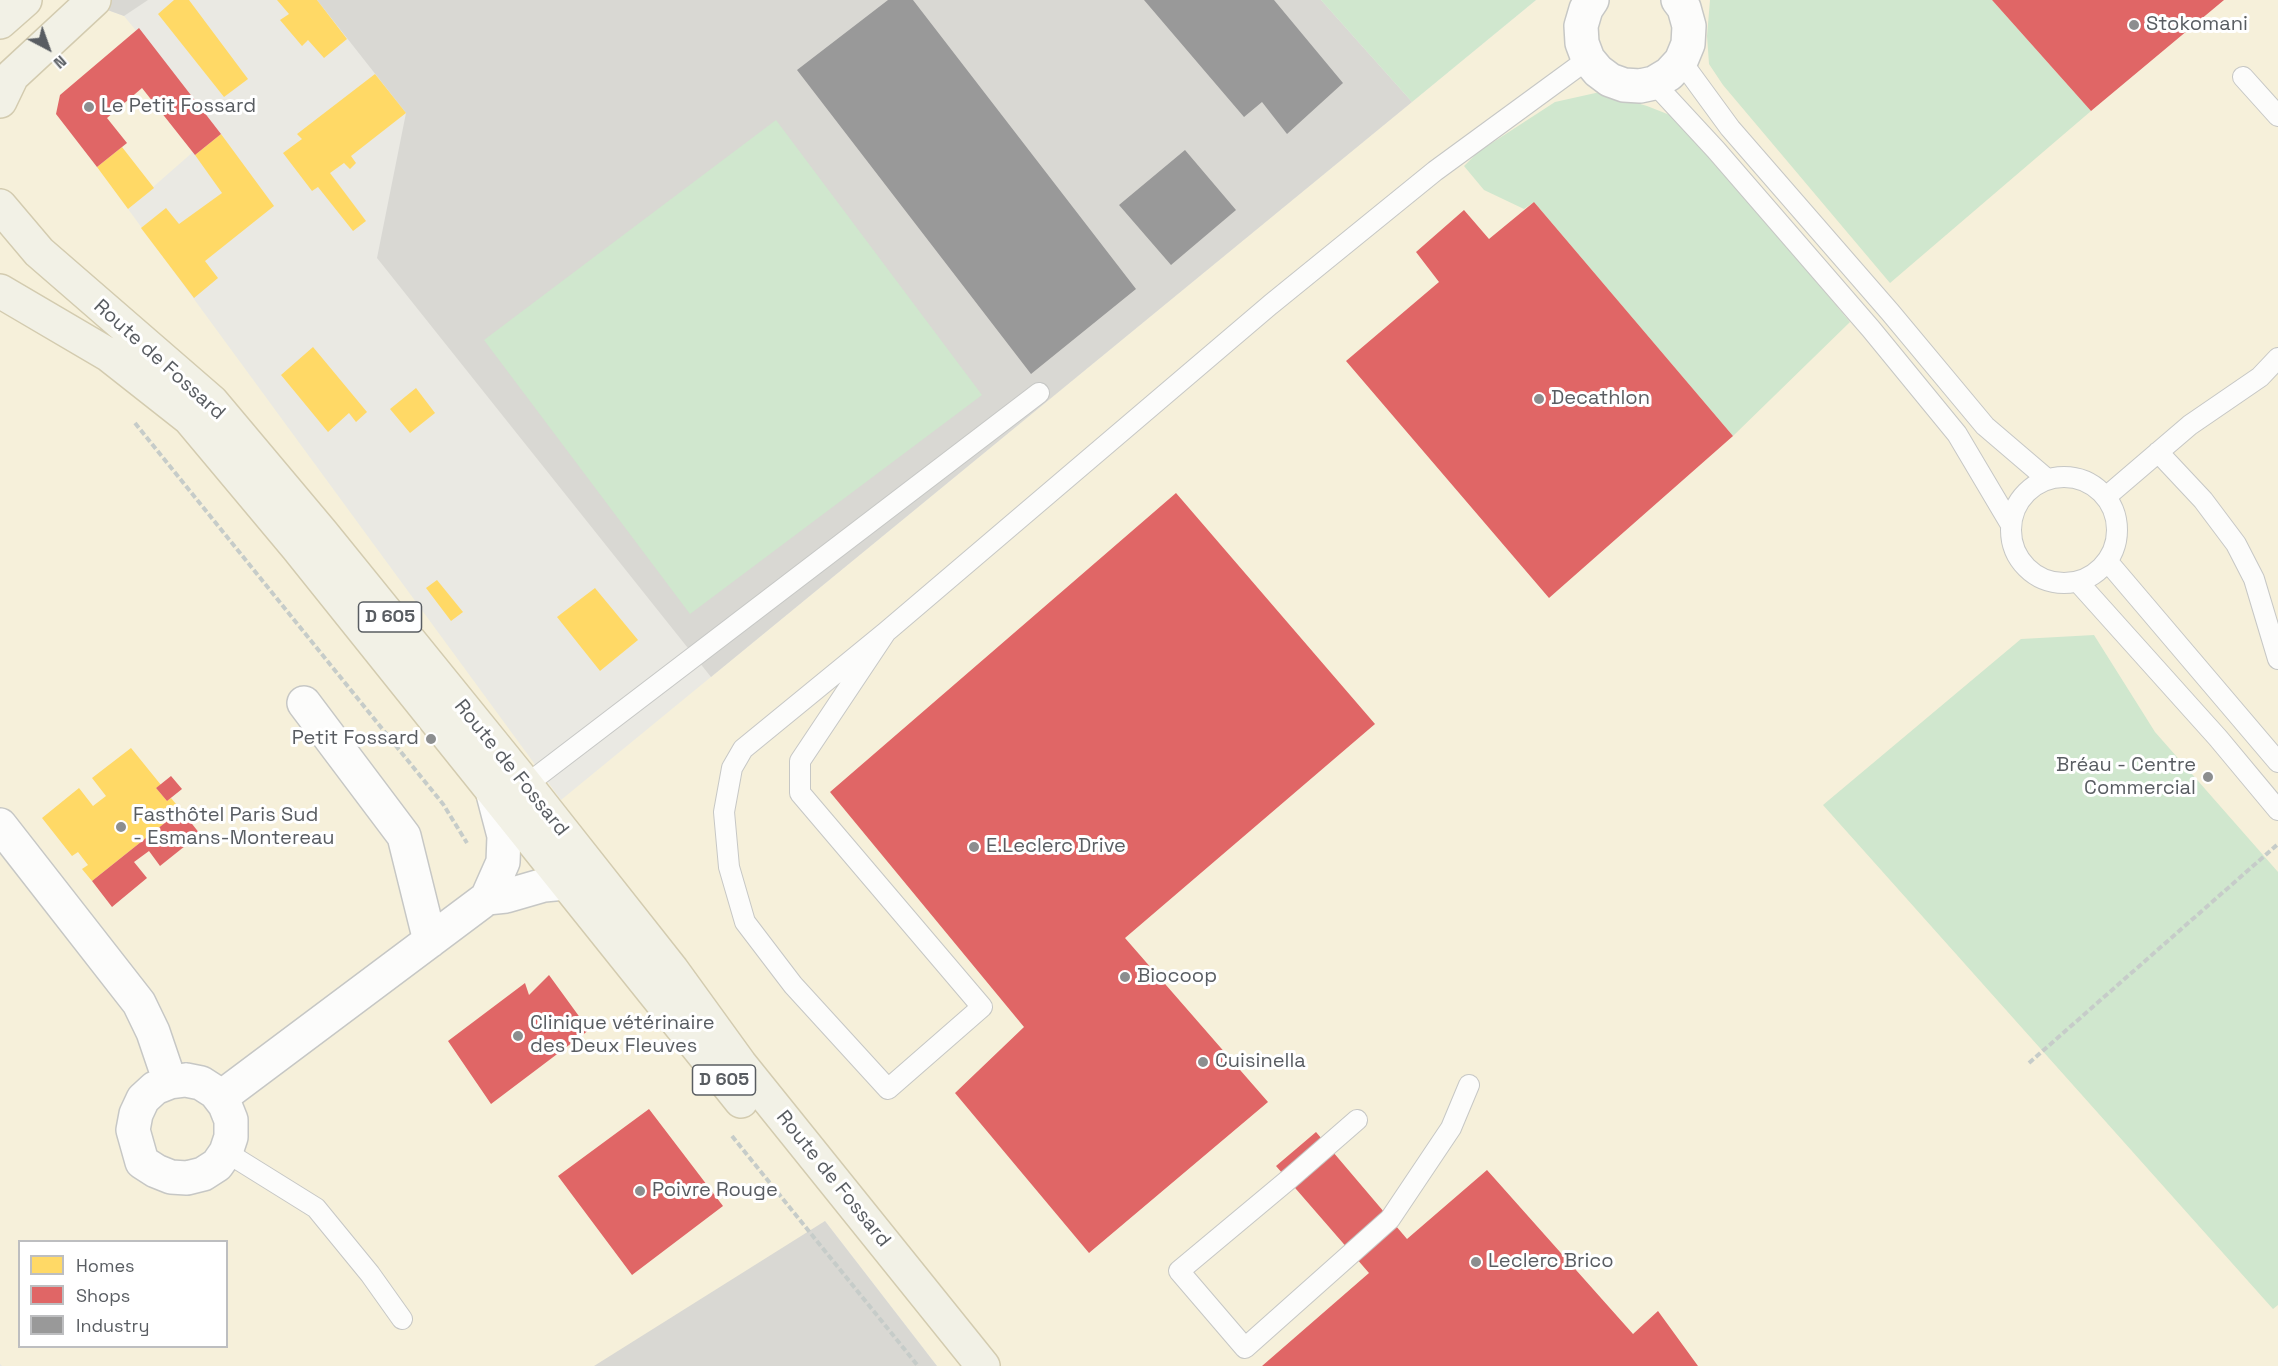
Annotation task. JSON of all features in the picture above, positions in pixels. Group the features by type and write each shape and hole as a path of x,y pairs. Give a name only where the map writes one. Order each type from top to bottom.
{"main road":[{"path":"0,22 25,0"},
{"path":"0,101 12,76 94,0"},
{"name":"Route de Fossard","path":"0,206 39,252 212,402 322,533 526,785 672,970 740,1064 983,1366"},
{"name":"Route de Fossard","path":"0,291 109,356 189,418 297,547 565,884 956,1366"}],"street":[{"path":"1592,0 1586,9 1581,26 1582,43 1588,60 1610,80 1624,85 1640,86 1654,83 1669,74 1681,61 1688,44 1689,26 1684,8 1678,0"},
{"path":"303,703 404,836 430,941"},
{"path":"220,1098 487,898 502,862 504,836 493,794"},
{"path":"0,825 139,1003 153,1032 170,1082"},
{"path":"487,898 507,896 544,885 565,884"},
{"path":"186,1080 201,1083 216,1092 220,1098 231,1120 231,1137 226,1152 217,1165 203,1174 187,1178 171,1177 142,1162 133,1130 136,1114 143,1099 155,1088 170,1082 186,1080"}],"lane":[{"path":"886,632 800,761 800,793 982,1007 888,1089 793,985 745,922 729,867 724,812 732,768 743,749 886,632 1270,304 1435,171 1588,60"},
{"path":"1681,61 1730,128 1890,312 1985,426 2048,479"},
{"path":"2243,77 2278,116"},
{"path":"1654,83 1716,150 1871,329 1957,434 2011,525"},
{"path":"2107,496 2190,425 2260,376 2278,358"},
{"path":"526,785 1039,393"},
{"path":"2158,452 2203,500 2236,544 2254,579 2278,659"},
{"path":"2063,476 2080,478 2094,485 2107,496 2115,511 2118,528 2115,546 2108,562 2094,574 2078,582 2064,584 2039,577 2028,569 2018,556 2012,541 2011,525 2022,496 2034,486 2048,479 2063,476"},
{"path":"2108,562 2278,762"},
{"path":"2078,582 2218,738 2278,810"},
{"path":"1357,1120 1179,1271 1245,1348 1390,1219 1451,1128 1469,1085"},
{"path":"226,1152 316,1208 370,1274 402,1319"}],"path":[{"path":"2029,1063 2278,844"}],"shaded area":[{"path":"0,0 80,0 124,16 218,130 128,209 561,800 1536,0 2278,0 2278,1366 937,1366 825,1221 636,1366 2,1366 0,1364"},
{"path":"80,0 148,0 124,16"},
{"path":"317,0 1321,0 1412,102 711,677 377,258 406,113"},
{"path":"825,1221 937,1366 594,1366"}],"green space":[{"path":"1321,0 1536,0 1412,102"},
{"path":"1710,0 1992,0 2091,111 1890,283 1723,85 1709,64 1707,36"},
{"path":"1600,92 1680,119 1850,322 1733,436 1534,202 1524,209 1484,190 1464,166 1478,152 1555,102"},
{"path":"776,120 982,395 690,614 484,340"},
{"path":"2094,635 2155,732 2278,872 2278,1305 2273,1309 1823,805 2021,639"}],"building: Homes":[{"path":"174,0 189,0 248,79 224,97 158,14"},
{"path":"277,0 317,0 347,39 324,58 308,40 302,46 280,20 289,14"},
{"path":"375,74 406,113 351,156 356,163 350,169 344,163 330,173 366,221 353,231 318,187 312,191 283,153 302,139 297,134"},
{"path":"221,134 274,206 205,261 218,278 194,298 141,228 166,208 179,224 222,193 195,155"},
{"path":"122,147 154,188 128,209 97,167"},
{"path":"313,347 367,412 356,422 349,413 328,432 281,375"},
{"path":"416,388 435,413 410,433 390,409"},
{"path":"437,580 463,612 451,621 426,588"},
{"path":"595,588 638,640 600,671 557,617"},
{"path":"131,748 161,785 156,788 167,801 171,798 181,810 92,881 82,869 88,865 78,852 72,856 42,818 79,788 93,806 106,796 92,778"}],"building: Shops":[{"path":"1992,0 2224,0 2091,111"},
{"path":"139,28 221,134 195,155 142,88 107,118 127,143 97,167 56,114 60,95"},
{"name":"Decathlon","path":"1534,202 1733,436 1549,598 1346,361 1439,282 1416,252 1464,210 1489,239"},
{"path":"1176,493 1375,724 1125,938 1268,1102 1089,1253 955,1093 1024,1027 830,792"},
{"path":"171,776 182,789 167,801 156,788"},
{"path":"181,810 200,834 160,866 149,851 134,862 147,878 112,907 92,881"},
{"name":"Clinique vétérinaire des Deux Fleuves","path":"549,975 589,1030 491,1104 448,1041 525,983 529,995"},
{"name":"Poivre Rouge","path":"649,1109 723,1206 632,1275 558,1176"},
{"name":"Leclerc Brico","path":"1316,1132 1407,1239 1487,1170 1633,1334 1658,1311 1698,1366 1262,1366 1369,1273 1276,1166"}],"building: Industry":[{"path":"888,0 913,0 1136,289 1031,374 797,70"},
{"path":"1144,0 1274,0 1343,83 1287,134 1262,102 1244,117"},
{"path":"1185,150 1236,210 1171,265 1119,205"}],"place":[{"name":"Stokomani","path":"2134,25"},
{"name":"Le Petit Fossard","path":"89,107"},
{"name":"Decathlon","path":"1539,399"},
{"name":"Petit Fossard","path":"431,739"},
{"name":"Bréau - Centre Commercial","path":"2208,777"},
{"name":"Fasthôtel Paris Sud - Esmans-Montereau","path":"121,827"},
{"name":"E.Leclerc Drive","path":"974,847"},
{"name":"Biocoop","path":"1125,977"},
{"name":"Clinique vétérinaire des Deux Fleuves","path":"518,1036"},
{"name":"Cuisinella","path":"1203,1062"},
{"name":"Poivre Rouge","path":"640,1191"},
{"name":"Leclerc Brico","path":"1476,1262"}]}
